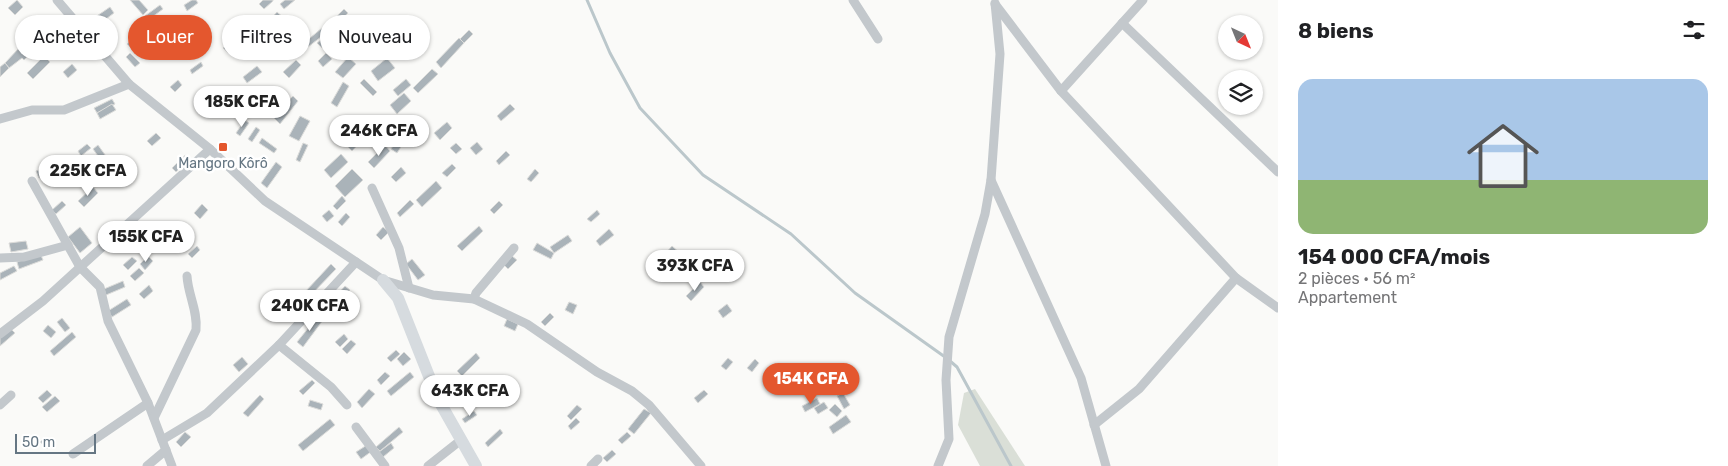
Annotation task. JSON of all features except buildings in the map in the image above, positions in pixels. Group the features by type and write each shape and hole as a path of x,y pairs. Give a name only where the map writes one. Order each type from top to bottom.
{"street":[{"path":"57,0 129,84 210,149 264,201 384,280 443,297 474,299 527,324 649,405 701,466"},
{"path":"853,0 878,38"},
{"path":"1061,91 1143,0"},
{"path":"994,2 1061,91 1236,278 1278,308"},
{"path":"938,466 950,439 946,380 949,337 986,214 991,180 1000,54 994,2"},
{"path":"1122,23 1278,172"},
{"path":"1,117 32,110 64,110 129,84"},
{"path":"0,334 44,301 210,149"},
{"path":"991,180 1081,378 1106,466"},
{"path":"32,181 80,267 100,287 108,321 148,403 172,466"},
{"path":"372,188 399,248 409,288"},
{"path":"0,258 24,258 68,246"},
{"path":"474,299 476,293 514,248"},
{"path":"162,440 207,413 279,345 356,262"},
{"path":"154,418 196,330 197,318 188,291 187,276"},
{"path":"1094,425 1139,389 1236,278"},
{"path":"384,280 398,298 438,399 476,466"},
{"path":"279,345 331,387 346,405"},
{"path":"0,405 11,395"},
{"path":"73,454 148,403"},
{"path":"356,427 384,466"},
{"path":"428,466 461,440"},
{"path":"147,466 166,450"}],"shaded area":[{"path":"975,389 1025,466 980,466 958,425 964,393"}],"waterway":[{"path":"587,0 610,53 640,108 703,175 791,234 855,293 945,357"},
{"path":"950,361 957,367 1011,466"}],"place":[{"name":"Mangoro Kôrô","path":"223,147"}]}
